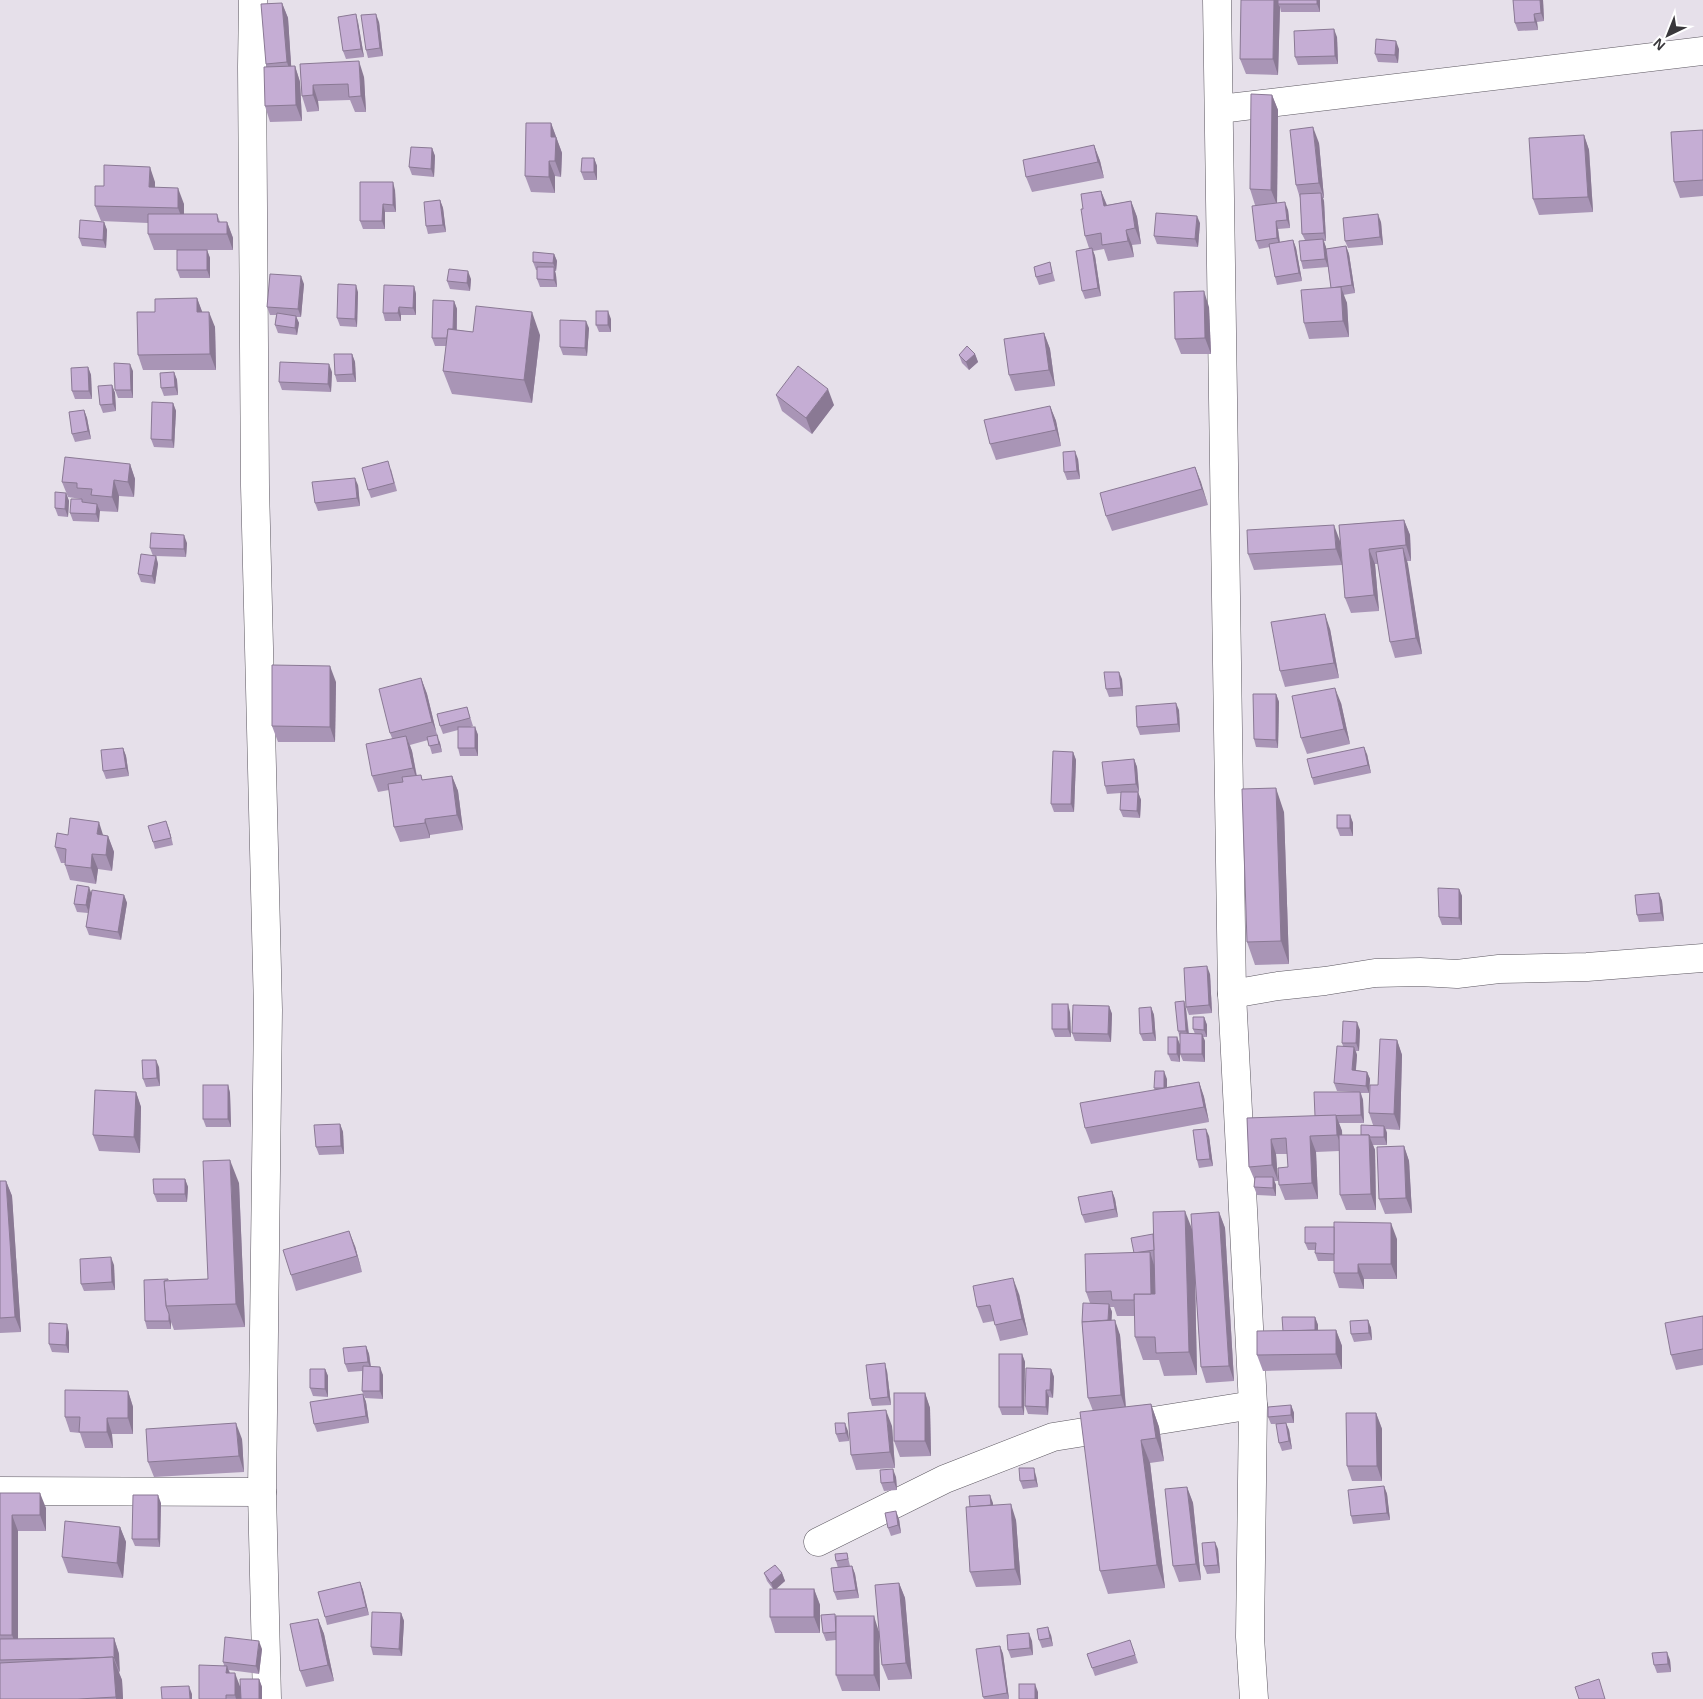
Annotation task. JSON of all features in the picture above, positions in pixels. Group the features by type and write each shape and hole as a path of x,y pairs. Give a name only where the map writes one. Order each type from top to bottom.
{"street":[{"path":"253,0 255,486 268,1010 262,1492 267,1699"},
{"path":"1217,0 1232,994 1253,1405 1250,1637 1254,1699"},
{"path":"1220,109 1703,51"},
{"path":"1232,994 1375,973 1420,972 1457,974 1499,969 1587,967 1703,958"},
{"path":"818,1542 945,1479 1053,1437 1253,1405"},
{"path":"0,1491 262,1492"}],"building":[{"path":"1241,0 1274,0 1273,59 1240,59"},
{"path":"1278,0 1317,0 1317,4 1278,4"},
{"path":"1513,0 1540,0 1541,13 1534,14 1535,22 1515,23"},
{"path":"282,3 287,62 266,64 261,4"},
{"path":"356,14 361,49 343,51 338,17"},
{"path":"376,14 380,48 366,50 361,15"},
{"path":"1334,29 1335,56 1295,57 1294,31"},
{"path":"1376,39 1396,41 1395,55 1375,54"},
{"path":"359,61 361,96 349,97 348,84 313,85 313,95 302,96 300,64"},
{"path":"295,66 296,105 265,106 264,67"},
{"path":"1251,94 1272,95 1271,190 1250,189"},
{"path":"526,123 551,123 551,137 556,137 555,161 549,161 549,177 525,176"},
{"path":"1313,127 1319,183 1296,185 1290,130"},
{"path":"1703,130 1703,180 1674,182 1671,132"},
{"path":"1584,135 1588,197 1533,199 1529,138"},
{"path":"1094,145 1098,162 1026,177 1023,160"},
{"path":"411,147 432,148 431,169 409,167"},
{"path":"582,158 594,158 594,172 581,172"},
{"path":"104,165 150,167 149,187 178,188 178,208 95,206 95,186 104,186"},
{"path":"360,182 393,182 393,205 383,204 382,221 360,221"},
{"path":"1101,191 1104,206 1131,201 1135,228 1126,230 1128,241 1102,245 1101,233 1085,236 1081,194"},
{"path":"1321,193 1324,233 1302,234 1300,194"},
{"path":"440,200 443,225 426,226 424,202"},
{"path":"1285,202 1287,220 1276,221 1277,238 1256,241 1252,206"},
{"path":"1156,213 1197,216 1195,239 1154,236"},
{"path":"148,214 217,214 218,222 227,222 227,234 148,234"},
{"path":"1378,214 1380,237 1345,241 1343,218"},
{"path":"80,220 104,222 103,240 79,238"},
{"path":"1323,239 1325,259 1301,261 1299,241"},
{"path":"1293,240 1299,273 1275,277 1269,244"},
{"path":"1346,246 1352,285 1331,288 1326,249"},
{"path":"1092,248 1098,288 1082,291 1076,251"},
{"path":"177,250 207,250 207,270 177,270"},
{"path":"533,252 554,254 553,263 533,262"},
{"path":"1050,262 1052,273 1036,277 1034,267"},
{"path":"537,267 554,267 554,280 537,279"},
{"path":"449,269 468,271 467,283 447,281"},
{"path":"270,274 301,276 298,309 267,307"},
{"path":"338,284 356,285 355,319 337,318"},
{"path":"384,285 414,286 413,308 399,307 398,313 383,313"},
{"path":"1341,287 1343,321 1304,323 1301,290"},
{"path":"1204,291 1205,338 1175,339 1174,292"},
{"path":"197,298 197,312 209,312 210,354 138,355 137,312 155,312 155,299"},
{"path":"433,300 454,301 453,329 448,329 447,338 432,338"},
{"path":"476,306 532,312 524,380 443,371 448,329 473,332"},
{"path":"596,311 608,311 608,325 596,325"},
{"path":"277,313 296,316 295,328 275,325"},
{"path":"560,320 586,321 585,348 560,347"},
{"path":"1044,333 1049,370 1009,375 1004,339"},
{"path":"967,346 975,354 966,362 959,355"},
{"path":"334,354 352,354 353,374 335,375"},
{"path":"280,362 329,364 328,384 279,382"},
{"path":"114,363 130,364 131,390 115,390"},
{"path":"798,366 828,389 806,418 776,395"},
{"path":"88,367 89,391 72,391 71,368"},
{"path":"174,372 175,387 161,388 160,373"},
{"path":"112,385 113,404 100,405 98,386"},
{"path":"152,402 173,403 172,440 151,439"},
{"path":"1050,406 1056,430 990,444 984,420"},
{"path":"84,410 88,431 72,434 69,412"},
{"path":"1075,451 1077,471 1064,472 1063,452"},
{"path":"65,457 130,464 128,482 114,480 112,497 91,495 92,489 77,488 77,483 62,482"},
{"path":"388,461 394,483 368,490 362,468"},
{"path":"1195,467 1202,489 1106,516 1100,493"},
{"path":"355,478 357,498 315,503 312,482"},
{"path":"55,492 66,493 65,509 55,508"},
{"path":"71,499 82,499 82,502 97,504 96,514 70,513"},
{"path":"1404,520 1406,545 1369,549 1374,595 1345,598 1339,525"},
{"path":"1334,525 1336,549 1248,554 1247,530"},
{"path":"151,533 184,535 184,549 150,548"},
{"path":"1403,548 1416,638 1390,642 1376,552"},
{"path":"141,554 156,556 152,576 138,574"},
{"path":"1325,614 1334,663 1280,671 1271,622"},
{"path":"272,665 330,666 330,727 272,726"},
{"path":"1104,672 1119,672 1121,688 1106,689"},
{"path":"421,678 432,722 390,733 379,689"},
{"path":"1335,688 1344,729 1301,738 1292,696"},
{"path":"1253,694 1276,694 1276,740 1254,739"},
{"path":"1176,703 1178,724 1137,727 1136,706"},
{"path":"467,707 470,718 440,726 437,714"},
{"path":"458,727 475,727 475,748 458,748"},
{"path":"437,735 439,744 429,746 427,737"},
{"path":"406,736 413,768 372,776 366,744"},
{"path":"1364,747 1368,765 1312,778 1307,759"},
{"path":"123,748 126,768 103,771 101,750"},
{"path":"1053,751 1073,752 1071,804 1051,804"},
{"path":"1134,759 1136,784 1105,786 1102,762"},
{"path":"421,775 422,780 452,776 457,815 425,819 425,823 394,827 388,784 403,782 402,777"},
{"path":"1276,788 1281,941 1247,942 1242,789"},
{"path":"1121,792 1138,792 1137,811 1120,810"},
{"path":"1337,815 1350,815 1350,828 1337,828"},
{"path":"70,818 99,822 97,834 108,836 106,855 92,854 91,868 65,865 66,849 55,847 57,833 68,835"},
{"path":"166,821 171,838 153,842 148,826"},
{"path":"77,885 89,887 86,905 74,904"},
{"path":"1438,888 1459,889 1459,918 1439,917"},
{"path":"92,890 124,895 118,932 86,927"},
{"path":"1659,893 1661,913 1637,915 1635,895"},
{"path":"1207,966 1209,1005 1186,1007 1184,968"},
{"path":"1184,1001 1186,1031 1178,1031 1175,1002"},
{"path":"1052,1004 1068,1004 1068,1029 1052,1029"},
{"path":"1073,1005 1109,1006 1108,1034 1072,1033"},
{"path":"1151,1007 1153,1033 1140,1034 1139,1008"},
{"path":"1193,1017 1204,1017 1204,1030 1193,1029"},
{"path":"1343,1021 1357,1022 1356,1043 1342,1043"},
{"path":"1180,1033 1202,1034 1202,1054 1180,1054"},
{"path":"1168,1037 1177,1037 1177,1054 1168,1054"},
{"path":"1380,1039 1397,1040 1394,1114 1369,1113 1370,1085 1378,1085"},
{"path":"1337,1046 1354,1047 1352,1070 1367,1072 1366,1086 1334,1083"},
{"path":"142,1060 156,1060 157,1078 143,1079"},
{"path":"1155,1071 1164,1071 1164,1088 1154,1088"},
{"path":"1199,1082 1204,1107 1085,1128 1080,1103"},
{"path":"203,1085 228,1085 228,1119 203,1119"},
{"path":"95,1090 136,1092 134,1137 93,1135"},
{"path":"1314,1092 1360,1092 1361,1115 1315,1116"},
{"path":"1336,1115 1337,1135 1310,1136 1312,1183 1279,1185 1278,1168 1288,1167 1286,1138 1271,1139 1272,1165 1249,1167 1247,1118"},
{"path":"340,1124 341,1146 316,1147 314,1125"},
{"path":"1361,1125 1384,1126 1384,1137 1361,1135"},
{"path":"1206,1129 1210,1159 1197,1160 1193,1130"},
{"path":"1339,1135 1369,1135 1371,1194 1340,1195"},
{"path":"1404,1146 1406,1198 1379,1199 1377,1147"},
{"path":"230,1160 236,1304 166,1306 164,1281 208,1279 203,1161"},
{"path":"1255,1177 1273,1177 1273,1188 1254,1187"},
{"path":"153,1179 185,1179 185,1194 154,1194"},
{"path":"0,1181 6,1181 15,1317 0,1318"},
{"path":"1112,1191 1115,1209 1082,1215 1078,1197"},
{"path":"1185,1211 1189,1352 1156,1353 1155,1337 1135,1337 1134,1294 1155,1294 1153,1212"},
{"path":"1219,1212 1229,1366 1201,1367 1191,1214"},
{"path":"1334,1222 1391,1223 1391,1264 1358,1264 1358,1273 1334,1273"},
{"path":"1305,1227 1334,1227 1334,1254 1315,1253 1316,1243 1305,1243"},
{"path":"349,1231 357,1256 291,1275 283,1250"},
{"path":"1153,1234 1154,1250 1134,1253 1131,1238"},
{"path":"1150,1252 1151,1294 1134,1294 1134,1300 1112,1300 1111,1291 1086,1292 1085,1254"},
{"path":"111,1257 112,1282 81,1284 80,1259"},
{"path":"1013,1278 1022,1319 995,1325 990,1305 977,1307 973,1286"},
{"path":"168,1279 164,1281 169,1321 145,1321 144,1280"},
{"path":"1083,1303 1109,1304 1108,1320 1082,1322"},
{"path":"1703,1316 1703,1349 1671,1355 1665,1323"},
{"path":"1282,1317 1315,1317 1315,1330 1283,1331"},
{"path":"1115,1320 1121,1395 1088,1398 1082,1322"},
{"path":"1368,1320 1369,1333 1351,1334 1350,1321"},
{"path":"49,1323 67,1324 66,1345 49,1344"},
{"path":"1336,1330 1336,1354 1257,1355 1257,1331"},
{"path":"366,1346 368,1362 345,1364 343,1348"},
{"path":"999,1354 1022,1354 1022,1407 999,1407"},
{"path":"885,1363 888,1397 870,1399 866,1365"},
{"path":"363,1366 380,1367 380,1391 362,1391"},
{"path":"1026,1368 1051,1369 1050,1390 1046,1390 1046,1407 1025,1406"},
{"path":"310,1369 325,1369 325,1389 310,1388"},
{"path":"65,1390 128,1391 128,1418 107,1418 107,1432 79,1432 80,1417 65,1417"},
{"path":"894,1393 925,1393 925,1441 894,1441"},
{"path":"363,1394 366,1416 314,1424 310,1402"},
{"path":"1151,1404 1156,1438 1141,1440 1157,1565 1100,1571 1080,1412"},
{"path":"1291,1405 1291,1415 1268,1417 1268,1407"},
{"path":"886,1410 890,1452 851,1455 848,1413"},
{"path":"1346,1413 1376,1413 1377,1466 1347,1466"},
{"path":"236,1423 239,1456 148,1462 146,1429"},
{"path":"835,1423 845,1423 846,1433 836,1434"},
{"path":"1286,1423 1289,1441 1279,1443 1276,1424"},
{"path":"1019,1468 1034,1468 1035,1480 1020,1481"},
{"path":"893,1469 894,1482 881,1483 880,1470"},
{"path":"1384,1486 1387,1513 1351,1516 1348,1490"},
{"path":"1187,1487 1196,1564 1173,1566 1165,1489"},
{"path":"0,1493 40,1493 40,1515 12,1515 12,1635 0,1635"},
{"path":"133,1495 158,1495 158,1539 132,1539"},
{"path":"990,1495 991,1505 970,1507 969,1496"},
{"path":"1011,1504 1015,1569 970,1572 966,1507"},
{"path":"896,1511 898,1525 888,1528 885,1513"},
{"path":"65,1521 120,1527 117,1563 62,1557"},
{"path":"1215,1542 1218,1565 1204,1566 1202,1543"},
{"path":"847,1553 848,1559 836,1561 835,1554"},
{"path":"775,1565 782,1573 771,1583 764,1573"},
{"path":"852,1566 856,1590 834,1592 831,1568"},
{"path":"360,1582 366,1607 325,1617 318,1592"},
{"path":"899,1583 906,1663 882,1665 875,1585"},
{"path":"770,1589 814,1589 814,1617 770,1617"},
{"path":"372,1612 401,1613 399,1649 371,1647"},
{"path":"835,1614 836,1632 823,1633 821,1615"},
{"path":"836,1616 874,1616 874,1675 836,1675"},
{"path":"318,1619 328,1665 300,1671 290,1624"},
{"path":"1048,1627 1050,1638 1039,1640 1037,1629"},
{"path":"1029,1633 1030,1648 1008,1650 1007,1635"},
{"path":"225,1637 259,1641 256,1666 223,1662"},
{"path":"114,1638 114,1658 0,1660 0,1639"},
{"path":"1130,1640 1135,1655 1092,1668 1087,1654"},
{"path":"1000,1646 1007,1693 983,1697 976,1649"},
{"path":"1667,1652 1668,1664 1654,1665 1652,1653"},
{"path":"113,1657 116,1697 0,1699 0,1663"},
{"path":"199,1665 227,1666 226,1673 235,1673 235,1695 226,1695 226,1699 199,1699"},
{"path":"240,1679 259,1679 259,1699 241,1699"},
{"path":"1599,1679 1605,1699 1579,1699 1575,1687"},
{"path":"1019,1684 1035,1684 1035,1699 1019,1699"},
{"path":"189,1686 190,1699 162,1699 161,1687"}]}
